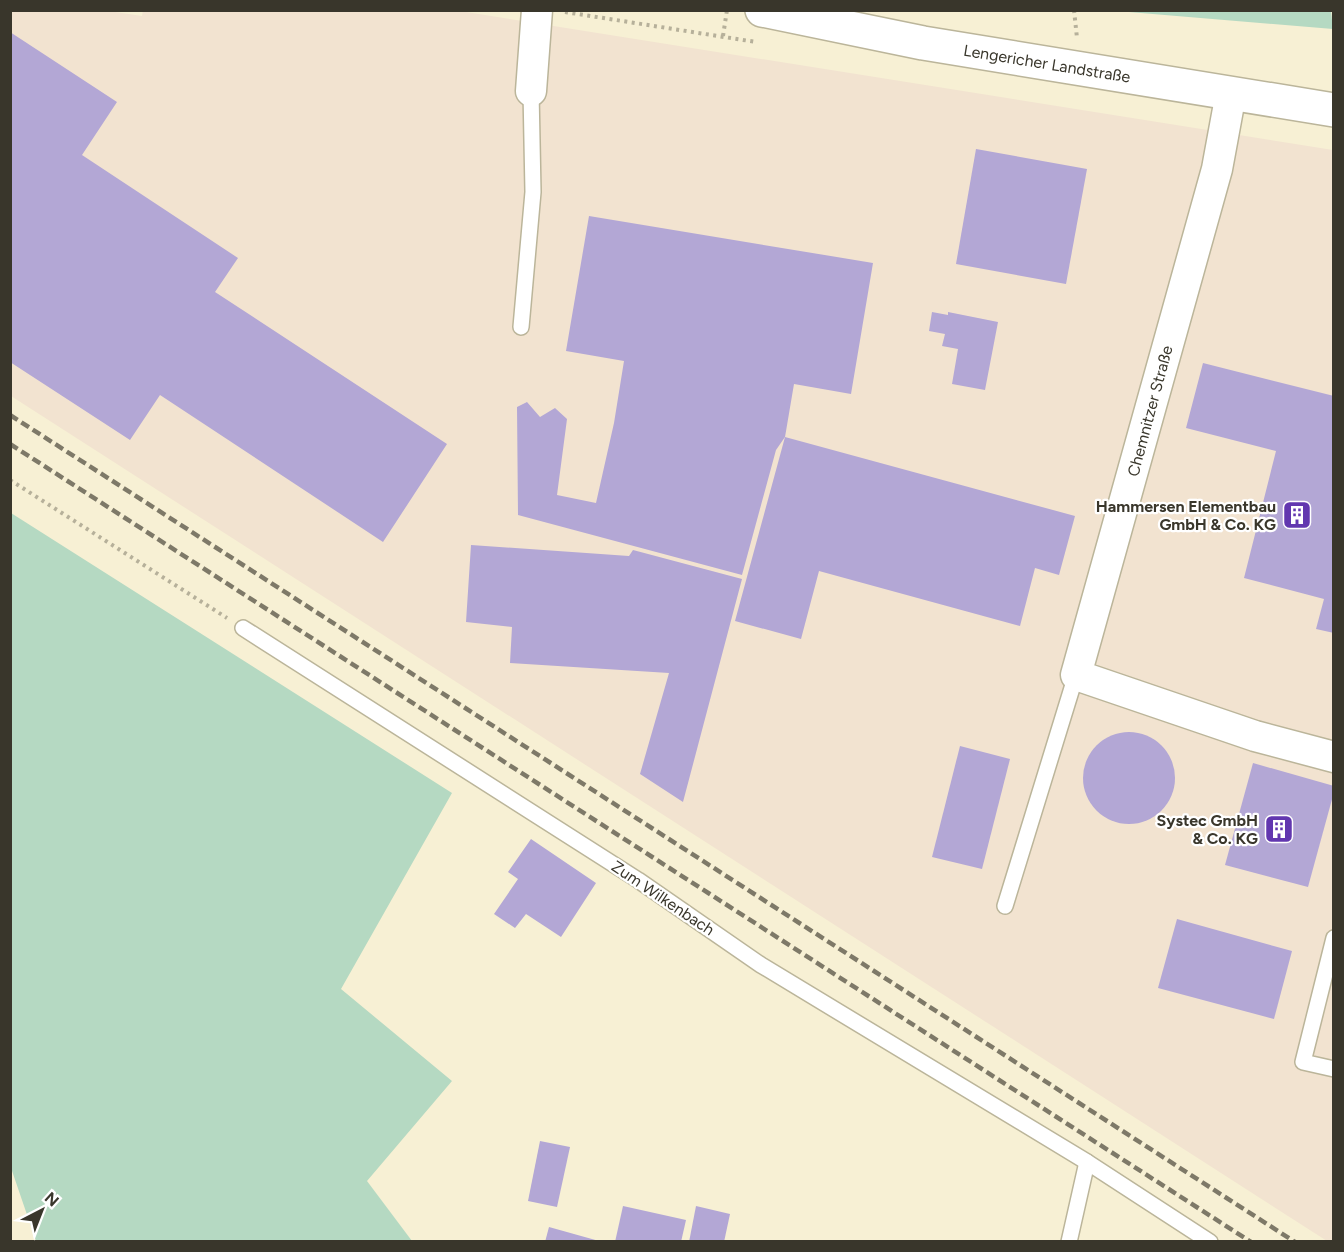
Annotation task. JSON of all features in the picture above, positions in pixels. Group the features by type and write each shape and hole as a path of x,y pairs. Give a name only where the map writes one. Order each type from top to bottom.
{"main road":[{"name":"Lengericher Landstraße","path":"762,10 922,43 1334,110"}],"street":[{"path":"531,91 537,10"},
{"name":"Chemnitzer Straße","path":"1077,675 1217,169 1231,93"},
{"path":"1077,675 1255,736 1334,757"}],"lane":[{"path":"521,327 533,192 531,91"},
{"name":"Zum Wilkenbach","path":"243,628 638,880 761,965 1087,1162 1210,1242"},
{"path":"1005,906 1077,675"},
{"path":"1334,938 1303,1062 1334,1069"},
{"path":"1069,1242 1087,1162"}],"path":[{"path":"723,36 727,10"},
{"path":"10,480 243,628"}],"shaded area":[{"path":"102,10 142,16 143,10 460,11 1333,150 1333,1241 1327,1241 11,396 10,11"}],"green space":[{"path":"1117,11 1331,11 1333,29"},
{"path":"11,513 452,793 341,989 452,1081 367,1181 412,1241 36,1241 10,1165"}],"building":[{"path":"10,32 117,102 82,155 238,258 215,292 447,444 383,542 160,395 130,440 10,362"},
{"path":"976,149 1087,169 1066,284 956,264"},
{"path":"589,216 873,263 851,394 794,384 785,437 776,450 742,575 518,515 517,407 527,402 540,417 555,408 567,419 557,495 596,503 614,423 624,361 566,351"},
{"path":"932,312 948,315 948,312 998,322 985,390 952,384 958,349 942,346 945,334 929,331"},
{"name":"Hammersen Elementbau GmbH & Co. KG","path":"1203,363 1334,396 1334,633 1316,629 1324,599 1244,578 1276,451 1186,428"},
{"path":"785,437 1075,516 1059,575 1035,568 1020,626 819,571 801,639 735,621"},
{"path":"471,545 629,556 633,550 742,579 683,802 640,774 669,673 510,663 512,627 466,622"},
{"path":"1129,732 1147,735 1162,745 1172,760 1175,778 1172,796 1162,811 1147,821 1129,824 1111,821 1096,811 1086,796 1083,778 1086,760 1096,745 1111,735"},
{"path":"960,746 1010,759 982,869 932,857"},
{"name":"Systec GmbH & Co. KG","path":"1253,763 1334,786 1308,887 1225,865"},
{"path":"531,839 596,883 561,937 526,914 515,928 494,914 518,879 508,872"},
{"path":"1177,919 1292,951 1274,1019 1158,988"},
{"path":"540,1141 570,1147 557,1207 528,1201"},
{"path":"623,1206 686,1220 681,1242 615,1242"},
{"path":"696,1206 730,1214 724,1242 689,1242"},
{"path":"549,1227 599,1241 599,1242 545,1242"}],"railway":[{"path":"10,415 1295,1242"},
{"path":"10,444 1251,1242"}],"place":[{"name":"Hammersen Elementbau GmbH & Co. KG","path":"1297,515"},
{"name":"Systec GmbH & Co. KG","path":"1279,829"}]}
